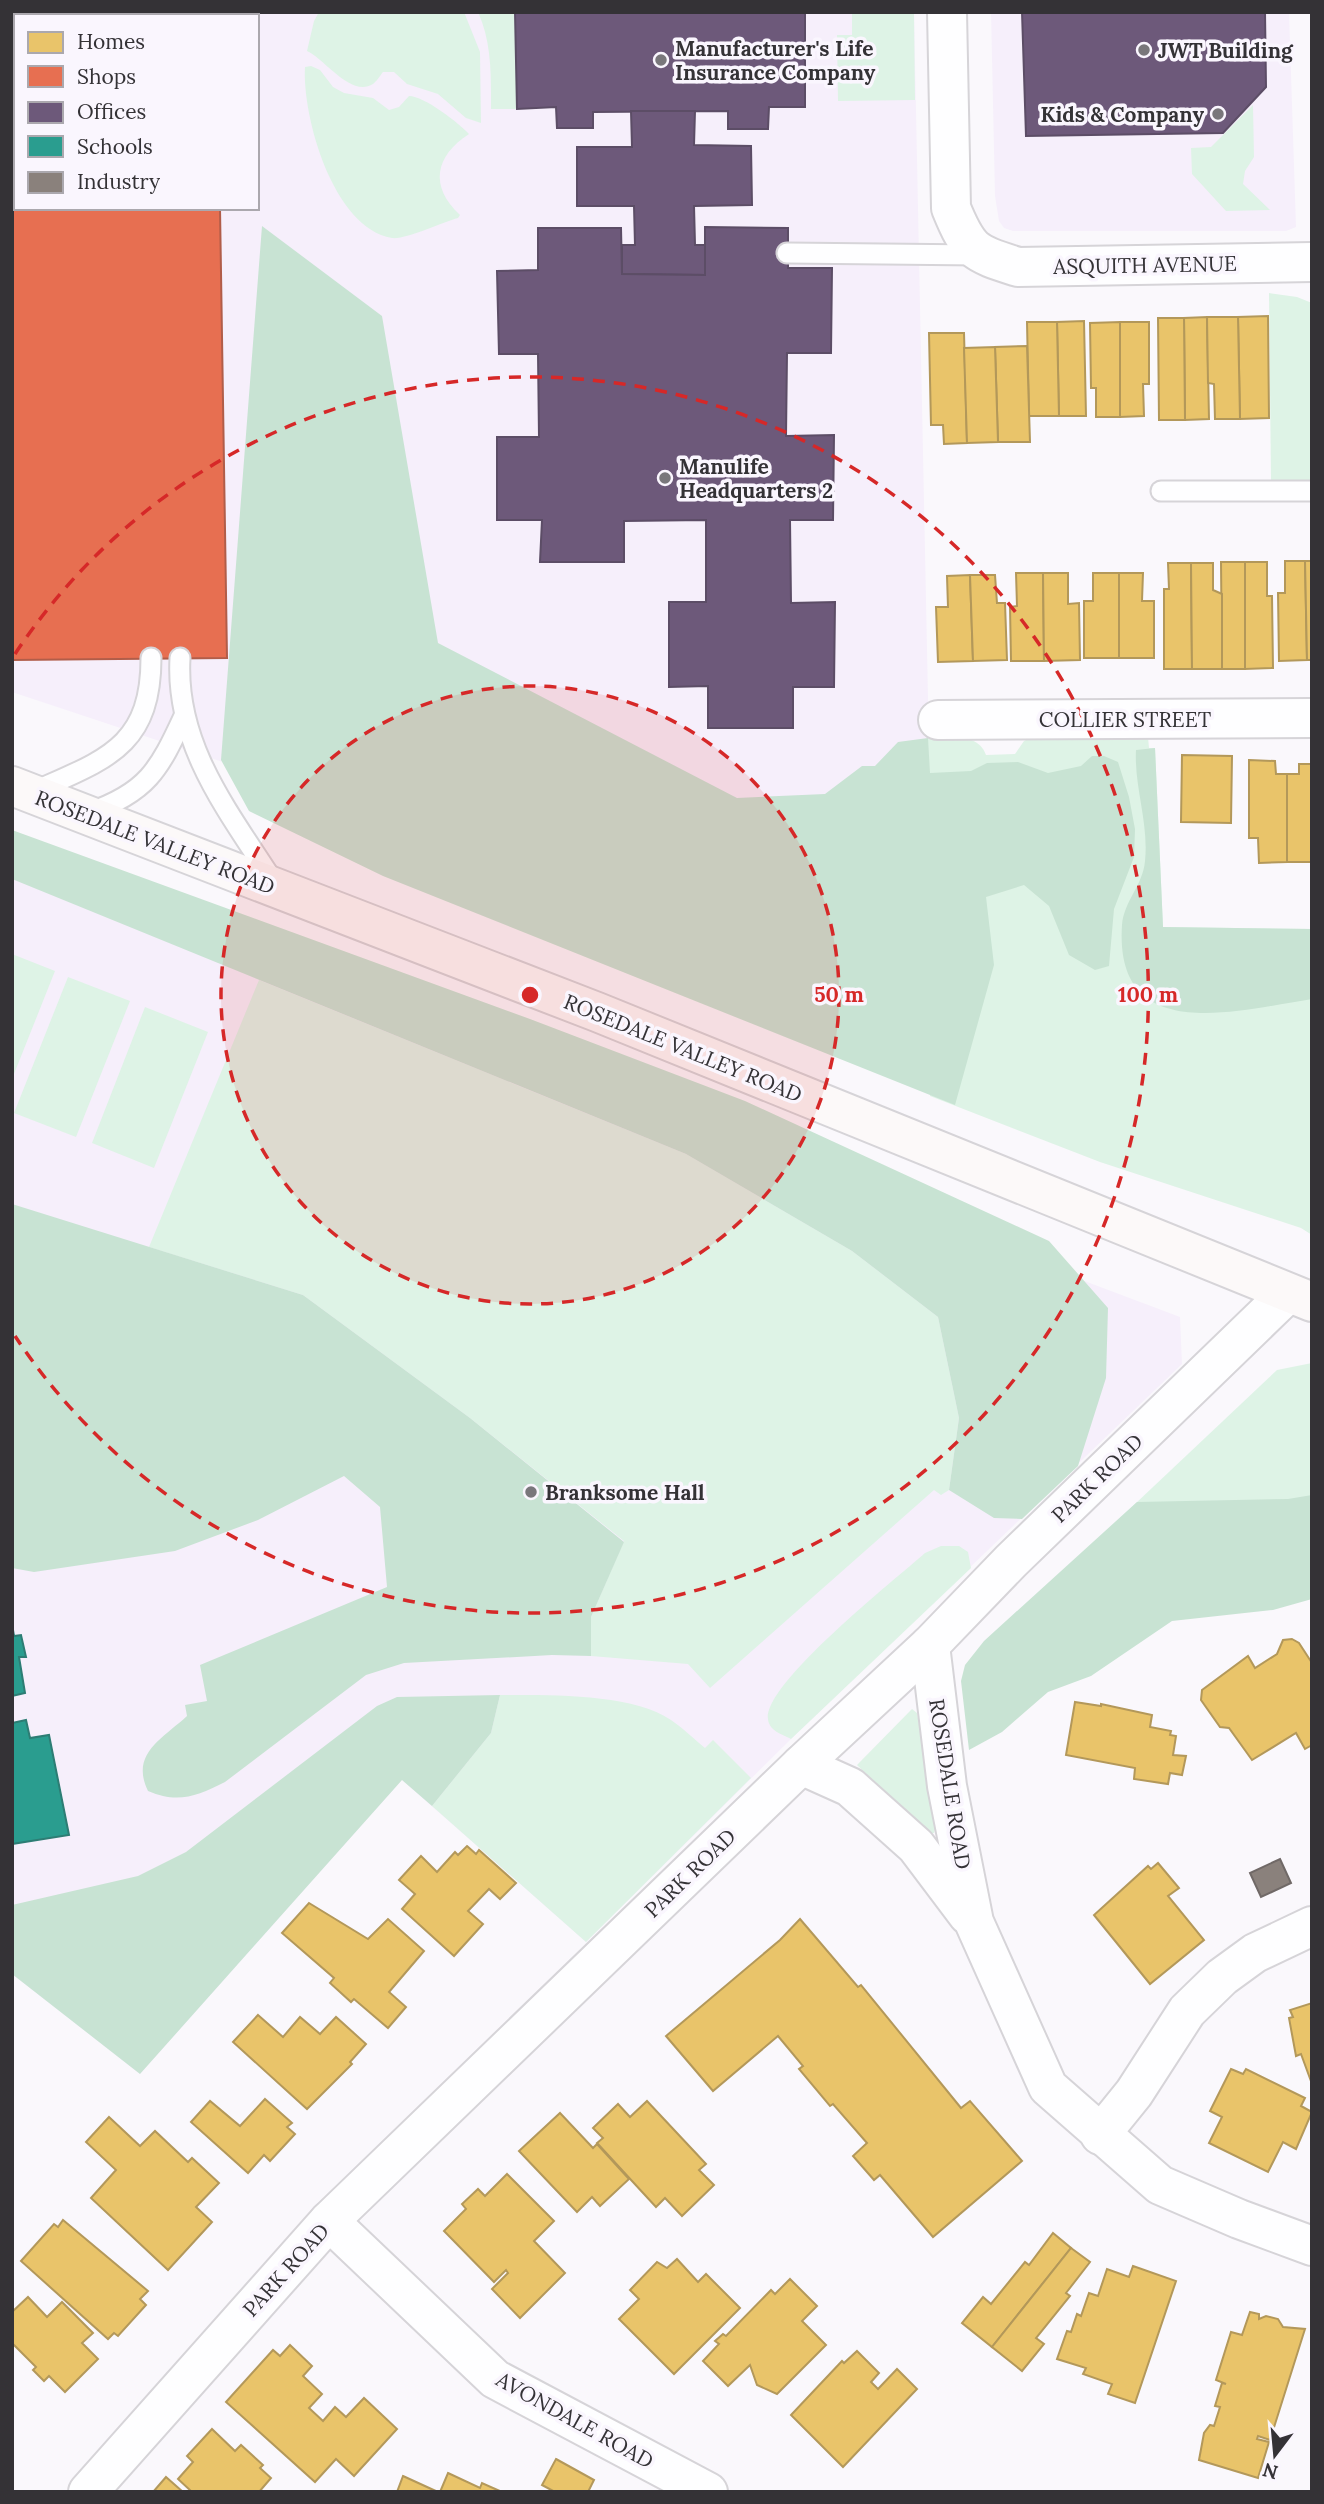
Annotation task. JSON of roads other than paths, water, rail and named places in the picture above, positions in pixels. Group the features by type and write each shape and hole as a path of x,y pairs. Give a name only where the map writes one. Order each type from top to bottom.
{"street":[{"path":"947,12 951,208 963,237 980,255"},
{"name":"ASQUITH AVENUE","path":"980,255 1018,267 1312,262"},
{"name":"COLLIER STREET","path":"938,720 1312,718"},
{"name":"ROSEDALE VALLEY ROAD","path":"22,789 1304,1289"},
{"name":"PARK ROAD","path":"88,2492 329,2221 801,1765 930,1645 1011,1561 1304,1289"},
{"name":"ROSEDALE ROAD","path":"930,1645 947,1786 974,1922 1048,2087 1160,2185 1239,2219 1312,2246"},
{"name":"ROSEDALE ROAD","path":"801,1765 850,1787 916,1846 974,1922"},
{"path":"1100,2135 1134,2093 1196,2002 1222,1977 1255,1953 1312,1926"},
{"name":"AVONDALE ROAD","path":"329,2221 495,2379 708,2492"}],"lane":[{"path":"788,253 980,255"},
{"path":"1161,491 1312,491"},
{"path":"22,789 101,762 134,731 145,709 151,680 151,658"},
{"path":"180,658 181,704 192,745 213,789 279,891"},
{"path":"84,815 118,803 140,789 166,755 184,716"}],"place":[{"name":"JWT Building","path":"1144,50"},
{"name":"Manufacturer's Life Insurance Company","path":"661,60"},
{"name":"Kids & Company","path":"1218,114"},
{"name":"Manulife Headquarters 2","path":"665,478"},
{"name":"Branksome Hall","path":"531,1492"}]}
